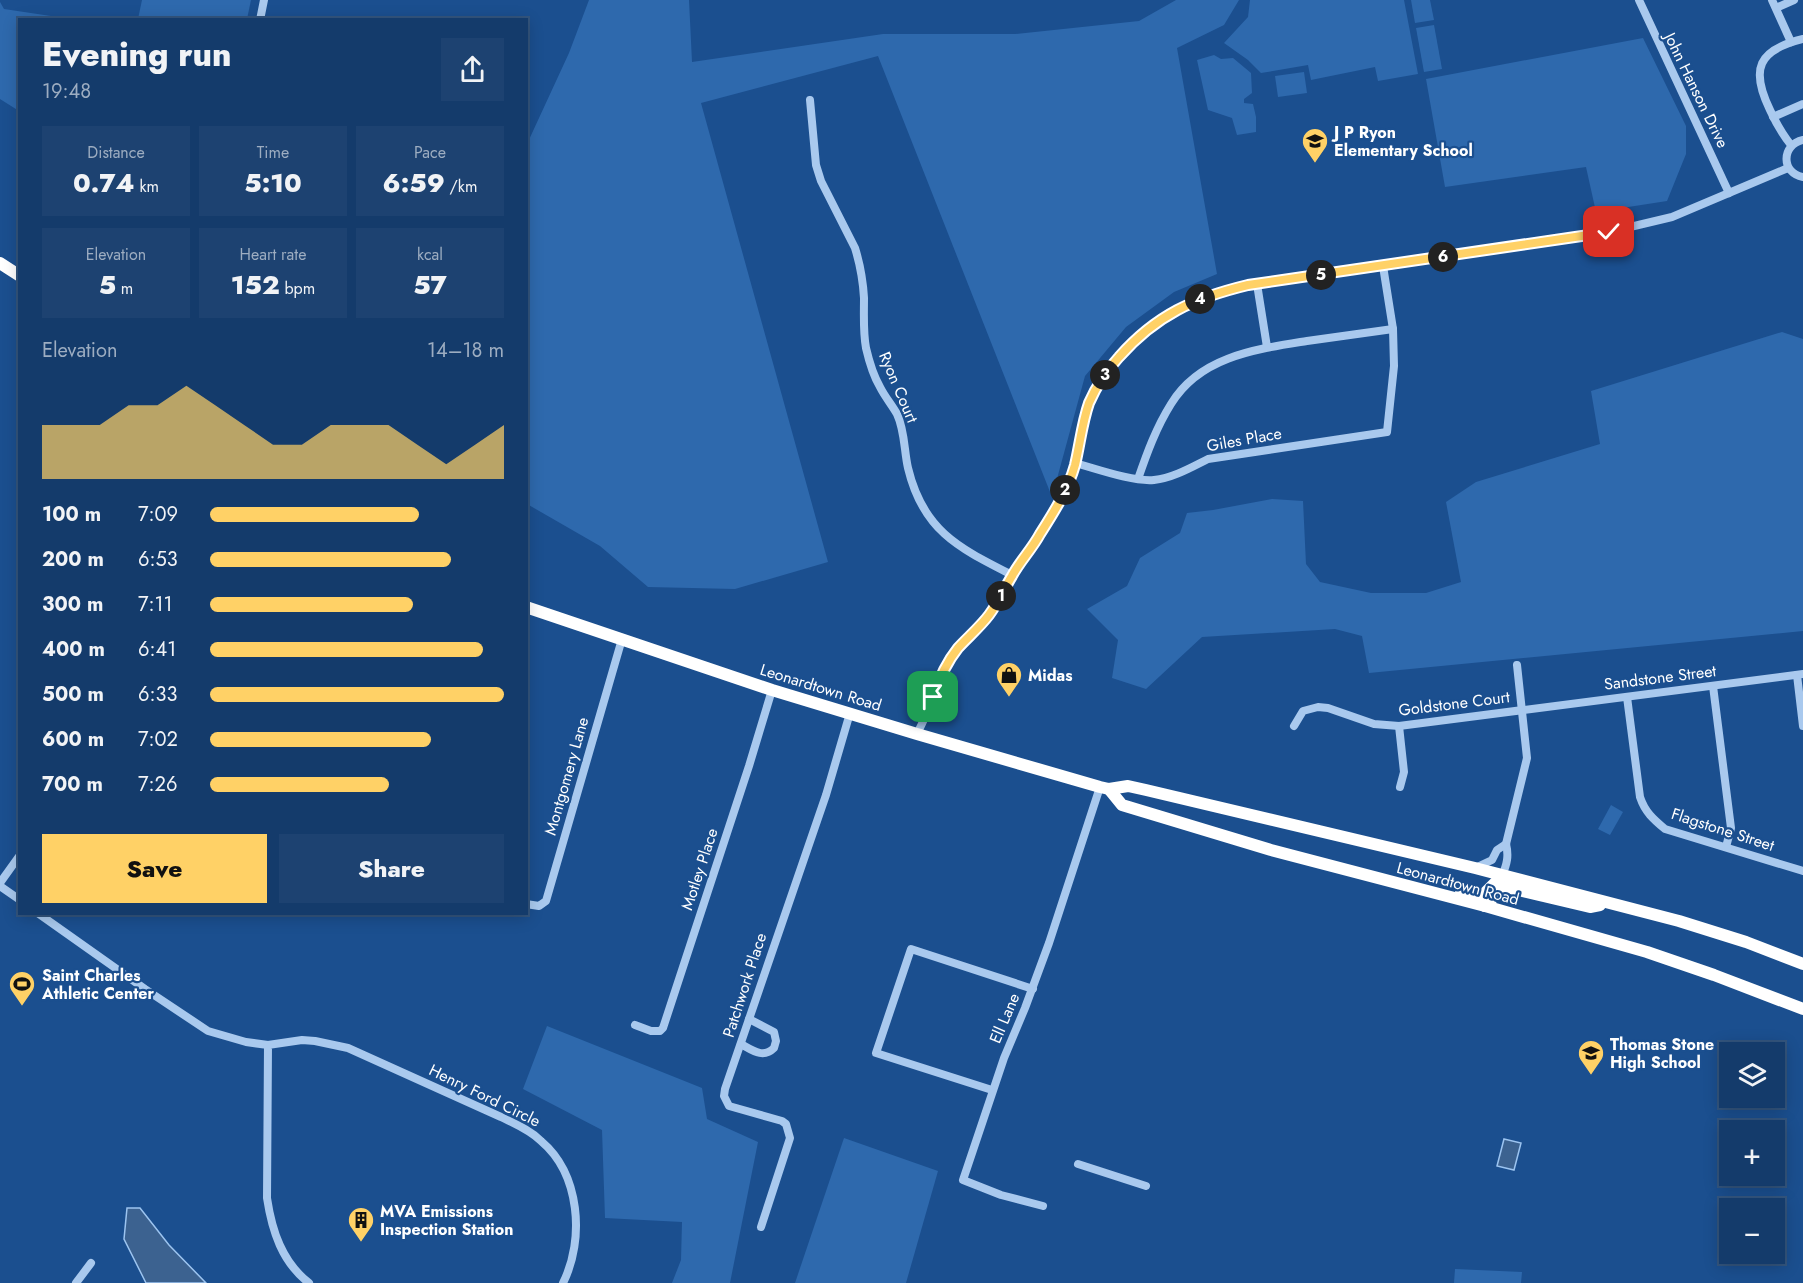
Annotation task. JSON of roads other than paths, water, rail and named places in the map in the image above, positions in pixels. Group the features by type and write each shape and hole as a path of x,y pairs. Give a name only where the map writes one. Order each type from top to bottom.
{"highway":[{"path":"0,262 18,275"},
{"name":"Leonardtown Road","path":"528,608 772,690 1105,788 1128,786 1475,868 1679,921 1803,964"},
{"name":"Leonardtown Road","path":"1105,788 1122,806 1271,850 1485,906 1647,952 1803,1010"},
{"path":"1417,889 1443,888 1472,896 1483,895 1502,876"},
{"path":"1485,906 1501,889 1506,887 1590,907 1610,903"}],"street":[{"path":"260,18 264,0"},
{"name":"John Hanson Drive","path":"1639,0 1729,193"},
{"path":"1791,42 1774,4 1794,0"},
{"path":"1791,146 1773,117 1762,94 1759,80 1761,64 1771,51 1803,39"},
{"name":"Ryon Court","path":"810,100 816,165 821,181 855,248 858,260 864,296 866,349 874,375 899,421 908,467 922,508 942,534 979,558 1012,575"},
{"path":"1773,117 1803,104"},
{"path":"1803,140 1791,146 1786,156 1788,168 1795,175 1803,177"},
{"path":"917,734 945,667 956,650 990,614 1012,575 1039,537 1069,483 1090,400 1110,368 1138,337 1165,316 1195,300 1257,284 1609,232 1672,217 1788,168"},
{"path":"1138,479 1151,443 1172,402 1189,383 1210,366 1240,354 1267,347 1393,328 1383,266"},
{"path":"1257,284 1267,347"},
{"name":"Giles Place","path":"1075,463 1138,479 1155,480 1186,470 1208,459 1387,432 1394,366 1393,328"},
{"name":"Montgomery Lane","path":"528,904 539,906 546,901 622,639"},
{"path":"1502,876 1507,865 1506,844 1527,758 1517,665"},
{"path":"1800,675 1803,726"},
{"name":"Sandstone Street","path":"1522,710 1800,675"},
{"path":"1713,686 1731,828 1726,847"},
{"name":"Motley Place","path":"635,1025 651,1030 663,1028 772,690"},
{"name":"Flagstone Street","path":"1627,697 1640,797 1643,808 1650,817 1665,829 1803,871"},
{"name":"Goldstone Court","path":"1294,726 1304,711 1318,707 1328,708 1374,724 1399,726 1522,710"},
{"name":"Patchwork Place","path":"761,1227 786,1152 790,1132 782,1121 729,1106 724,1096 725,1089 826,795 850,713"},
{"path":"1399,726 1404,772 1401,787"},
{"name":"Ell Lane","path":"1043,1206 1001,1195 963,1180 992,1090 1033,989 1105,788"},
{"path":"1475,868 1492,860 1497,850 1506,844"},
{"path":"18,858 0,884 18,898"},
{"name":"Henry Ford Circle","path":"40,915 208,1031 246,1042 268,1045 302,1040 348,1048 522,1127 541,1140 558,1159 572,1192 576,1236 571,1263 563,1283"},
{"path":"992,1090 876,1053 911,949 1033,989"},
{"path":"741,1044 760,1054 766,1054 774,1048 776,1041 774,1032 749,1019"},
{"path":"268,1045 267,1172 270,1216 279,1245 286,1258 309,1283"},
{"path":"1078,1164 1146,1186"},
{"path":"76,1283 91,1263"}],"place":[{"name":"J P Ryon Elementary School","path":"1315,164"},
{"name":"Midas","path":"1009,698"},
{"name":"Saint Charles Athletic Center","path":"22,1007"},
{"name":"Thomas Stone High School","path":"1591,1076"},
{"name":"MVA Emissions Inspection Station","path":"361,1243"}]}
